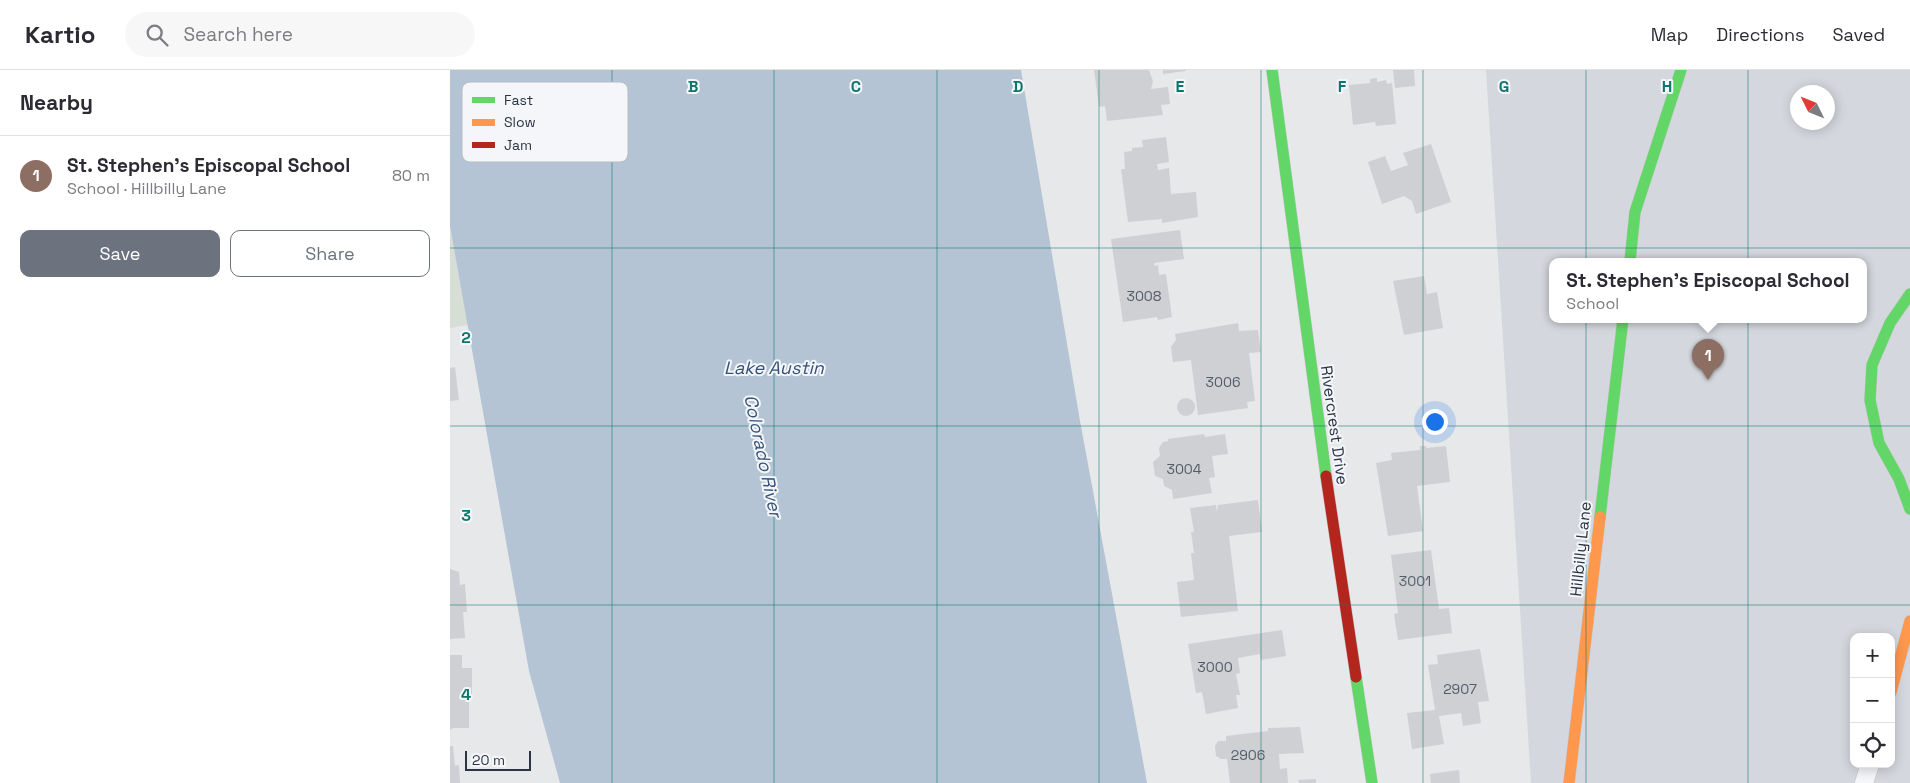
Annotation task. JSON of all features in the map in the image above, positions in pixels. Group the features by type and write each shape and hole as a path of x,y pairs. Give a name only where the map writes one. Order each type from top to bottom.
{"street":[{"name":"Rivercrest Drive","path":"1272,70 1331,512 1372,783"},
{"path":"1630,258 1635,212 1680,70"},
{"path":"1910,294 1890,323 1872,365 1870,400 1879,443 1899,479 1910,509"},
{"name":"Hillbilly Lane","path":"1569,783 1623,323"},
{"path":"1895,678 1910,621"},
{"path":"1864,783 1869,768"}],"shaded area":[{"path":"1486,70 1910,70 1910,783 1531,783"},
{"path":"450,226 468,325 450,328"}],"water":[{"name":"Lake Austin","path":"450,70 1021,70 1080,421 1147,783 560,783 529,671 450,226"}],"building":[{"path":"1094,70 1149,70 1153,81 1151,89 1168,87 1170,104 1161,105 1163,115 1107,121 1105,106 1099,107"},
{"path":"1163,70 1186,70 1186,71 1163,74"},
{"path":"1393,70 1414,70 1415,86 1395,88"},
{"path":"1377,78 1377,82 1386,80 1387,84 1392,83 1396,124 1376,126 1375,122 1353,125 1349,85 1370,83 1370,79"},
{"path":"1166,137 1169,162 1157,164 1158,170 1169,168 1171,194 1196,192 1198,217 1162,223 1162,219 1128,222 1121,169 1125,169 1124,152 1132,151 1132,148 1143,147 1142,140"},
{"path":"1431,144 1451,202 1416,214 1412,201 1404,196 1382,204 1368,162 1385,156 1391,171 1408,165 1403,153"},
{"path":"1180,230 1184,259 1154,263 1155,266 1158,265 1159,275 1166,274 1172,317 1158,320 1157,317 1123,322 1111,239"},
{"path":"1424,276 1427,294 1437,292 1443,328 1404,335 1393,281"},
{"path":"1238,323 1239,331 1258,330 1261,352 1249,353 1255,401 1247,402 1248,408 1198,415 1191,360 1173,362 1171,347 1176,340 1175,334"},
{"path":"455,367 459,400 450,401 450,368"},
{"path":"1182,398 1190,398 1195,403 1193,414 1182,416 1177,411 1177,403"},
{"path":"1204,434 1205,437 1225,434 1228,454 1212,456 1215,477 1209,478 1212,493 1173,499 1172,490 1164,486 1163,479 1155,476 1153,462 1160,456 1159,448 1168,439"},
{"path":"1420,446 1426,446 1426,448 1446,446 1450,482 1417,486 1423,531 1388,536 1376,463 1392,460 1391,453 1420,450"},
{"path":"1258,500 1262,532 1229,536 1238,611 1181,617 1177,582 1194,580 1191,553 1194,553 1191,532 1194,532 1190,508 1216,505 1217,512 1218,505"},
{"path":"1431,550 1439,609 1449,608 1452,633 1398,640 1394,614 1398,613 1391,555"},
{"path":"450,569 459,572 460,585 465,584 467,612 463,612 465,638 450,639"},
{"path":"1282,630 1286,656 1261,660 1260,654 1238,658 1240,673 1236,674 1240,695 1236,695 1238,708 1206,714 1202,692 1196,693 1188,644"},
{"path":"1480,649 1489,701 1478,702 1481,723 1463,726 1461,713 1439,716 1444,744 1412,749 1407,713 1435,710 1428,665 1438,664 1437,655"},
{"path":"450,655 462,655 462,668 472,668 472,697 469,697 469,728 453,728 450,730"},
{"path":"1300,727 1304,753 1279,754 1280,769 1287,768 1288,783 1230,783 1227,759 1221,759 1216,756 1215,746 1218,741 1226,741 1226,736 1268,731 1268,728"},
{"path":"450,746 453,746 455,766 459,765 460,783 450,783"},
{"path":"1459,770 1460,783 1431,783 1430,774"},
{"path":"1316,779 1316,783 1299,783 1298,780"}],"traffic: fast":[{"path":"1272,70 1326,476"},
{"path":"1630,258 1635,212 1681,70"},
{"path":"1910,294 1890,323 1872,365 1870,400 1879,443 1899,479 1910,509"},
{"path":"1600,517 1623,323"},
{"path":"1356,677 1372,783"}],"traffic: slow":[{"path":"1569,783 1600,517"},
{"path":"1895,678 1910,621"}],"traffic: jam":[{"path":"1326,476 1356,677"}],"place":[{"name":"St. Stephen's Episcopal School","path":"1708,380"}],"water label":[{"name":"Colorado River","path":"763,456"}]}
